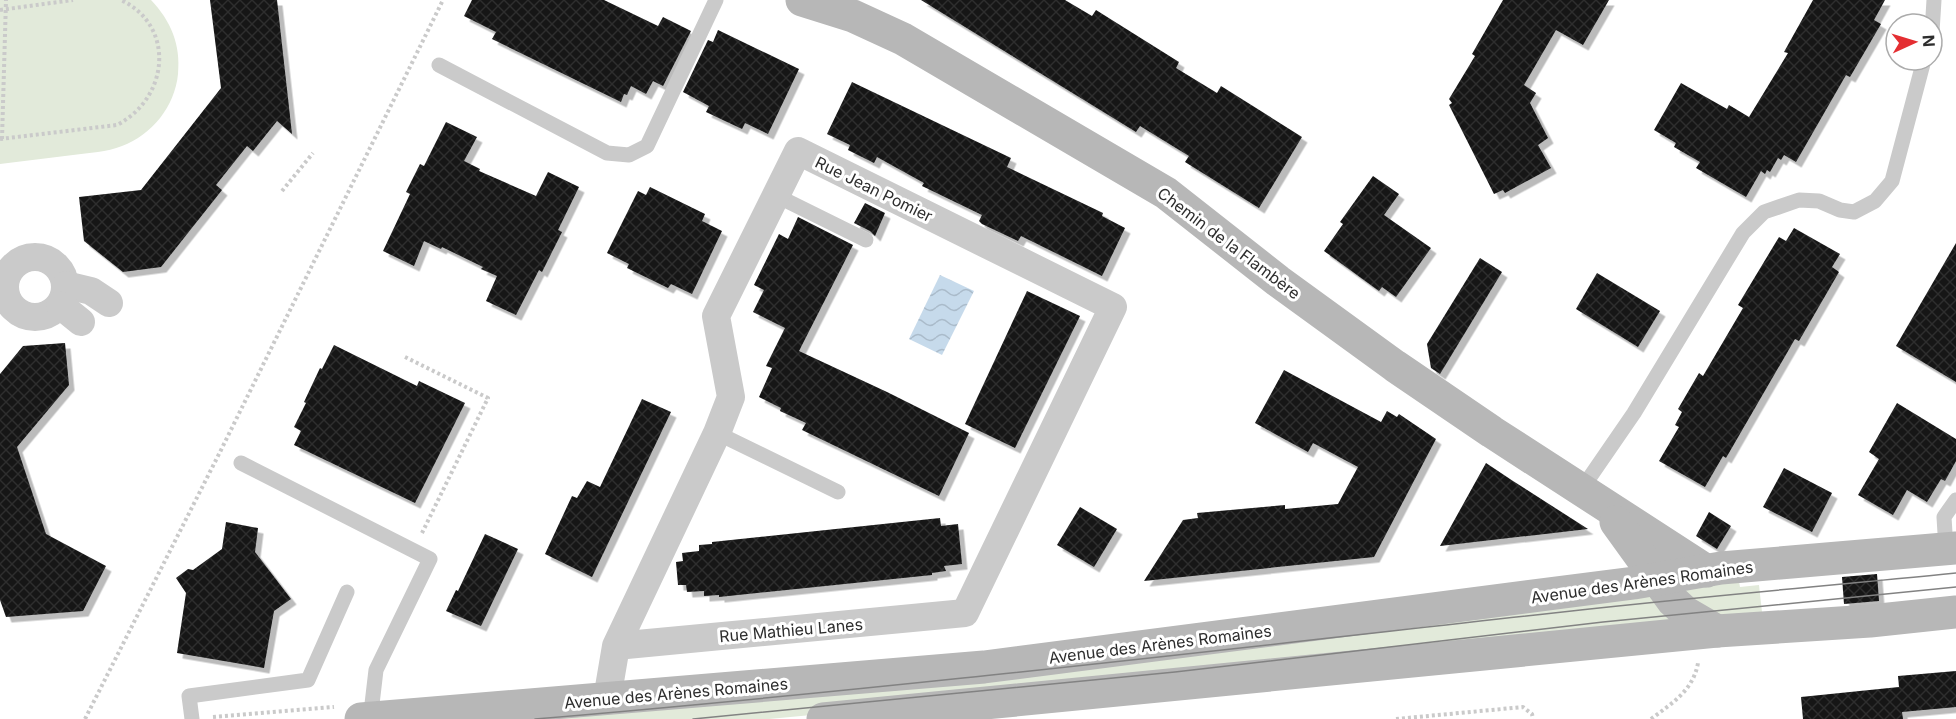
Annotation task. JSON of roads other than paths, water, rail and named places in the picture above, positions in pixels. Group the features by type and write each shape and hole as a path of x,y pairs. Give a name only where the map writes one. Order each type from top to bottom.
{"main road":[{"name":"Chemin de la Flambère","path":"812,1 853,16 903,39 1166,193 1278,281 1395,366 1492,432 1707,571"},
{"name":"Chemin de la Flambère","path":"1593,498 1660,580 1673,601 1686,613 1717,631"},
{"name":"Avenue des Arènes Romaines","path":"367,718 984,667 1660,580 1707,571 1951,549"},
{"path":"823,719 1717,631 1870,621 1956,612"}],"street":[{"name":"Rue Jean Pomier","path":"607,699 616,646 717,433 731,397 716,316 798,151 1113,307 965,613"},
{"path":"69,304 64,275 50,260 29,252 8,274 4,304 34,318 53,312 69,304 91,291 109,303"},
{"name":"Rue Mathieu Lanes","path":"616,646 965,613"}],"lane":[{"path":"440,65 607,153 629,155 647,146 716,0"},
{"path":"1593,498 1634,413 1743,233 1764,212 1799,200 1819,201 1839,210 1854,212 1875,201 1892,181 1921,72"},
{"path":"776,195 866,240"},
{"path":"717,433 838,492"},
{"path":"241,463 430,559 376,670 372,704 367,718"},
{"path":"1951,549 1944,518 1956,500"},
{"path":"192,719 189,696 308,680 347,592"}],"water":[{"path":"940,275 974,291 942,355 909,339"}],"tram line":[{"path":"535,719 935,681 1644,603 1956,573"},
{"path":"693,719 1175,672 1603,622 1956,587"}]}
